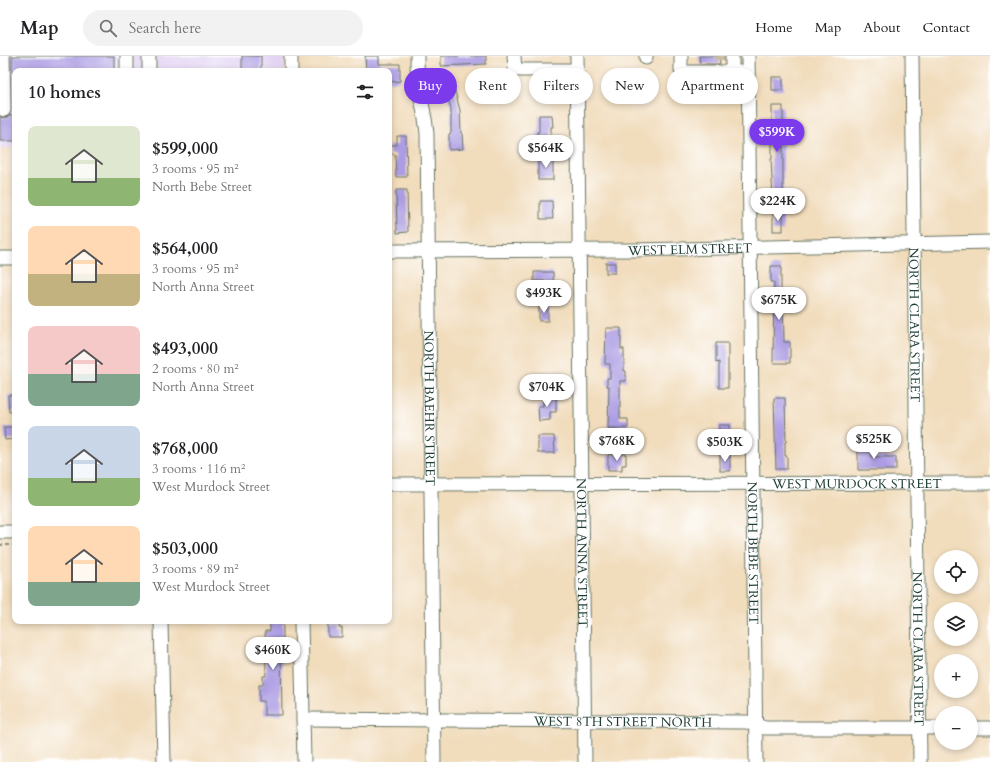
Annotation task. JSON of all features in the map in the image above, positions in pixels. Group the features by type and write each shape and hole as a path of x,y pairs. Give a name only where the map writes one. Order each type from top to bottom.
{"street":[{"path":"3,56 4,110"},
{"path":"127,56 127,68"},
{"path":"149,56 149,68"},
{"path":"291,56 291,68"},
{"name":"NORTH BAEHR STREET","path":"417,56 420,94 425,114 427,134 434,762"},
{"path":"514,56 515,70 529,70"},
{"name":"NORTH ANNA STREET","path":"577,56 577,68"},
{"path":"681,56 681,70 684,72 727,65"},
{"name":"NORTH BEBE STREET","path":"748,56 748,68"},
{"name":"NORTH CLARA STREET","path":"912,56 920,762"},
{"name":"NORTH ANNA STREET","path":"577,104 585,762"},
{"name":"NORTH BEBE STREET","path":"748,104 756,762"},
{"name":"WEST ELM STREET","path":"392,251 578,250 990,242"},
{"path":"0,258 12,258"},
{"name":"WEST MURDOCK STREET","path":"392,484 990,483"},
{"path":"0,532 12,532"},
{"path":"160,624 164,762"},
{"path":"301,624 304,762"},
{"name":"WEST 8TH STREET NORTH","path":"303,719 747,722 755,726 765,728 934,728"},
{"path":"978,728 990,728"}],"path":[{"path":"0,545 12,544"}],"shaded area":[{"path":"0,56 143,56 143,68 12,68 12,148 0,148"},
{"path":"155,56 285,56 285,68 156,68"}],"building":[{"path":"12,56 114,56 114,68 12,68"},
{"path":"242,56 261,56 261,68 242,68"},
{"path":"365,56 379,56 379,64 400,64 400,81 392,82 392,68 366,68"},
{"path":"441,56 486,56 486,64 441,66"},
{"path":"699,56 719,56 720,64 700,64"},
{"path":"772,77 783,77 783,90 772,90"},
{"path":"457,99 460,110 463,149 449,150 451,108 450,104 457,104"},
{"path":"772,106 783,106 783,200 773,200 771,159"},
{"path":"12,115 12,141 0,141 0,117 5,118"},
{"path":"539,115 552,115 553,127 551,127 551,146 537,146"},
{"path":"397,136 406,136 407,177 396,177 395,154 392,154 392,145 397,145"},
{"path":"538,158 553,158 553,180 538,180"},
{"path":"396,190 407,190 408,232 397,233"},
{"path":"540,201 552,201 553,219 540,219"},
{"path":"773,213 783,213 783,231 773,231"},
{"path":"606,263 615,263 615,273 606,273"},
{"path":"771,266 781,266 784,342 790,342 790,363 773,363 774,282 771,282"},
{"path":"534,272 553,272 554,295 545,295 545,281 534,281"},
{"path":"539,307 548,307 548,321 539,321"},
{"path":"606,328 621,328 621,349 624,349 624,371 626,371 626,381 620,381 620,419 628,419 628,428 608,428 609,386 607,386 607,378 610,378 610,364 605,364"},
{"path":"716,343 728,343 728,388 719,388 719,362 716,363"},
{"path":"8,395 12,395 12,412 9,412"},
{"path":"556,395 556,412 550,412 550,420 539,421 538,406 543,406 543,396"},
{"path":"774,398 785,398 785,456 787,456 787,469 776,469"},
{"path":"719,425 730,425 730,442 719,442"},
{"path":"4,427 12,427 12,439 5,440"},
{"path":"538,436 554,436 555,453 538,453"},
{"path":"858,443 872,443 872,457 896,457 896,470 858,470"},
{"path":"626,454 626,465 622,465 622,470 608,470 608,455"},
{"path":"720,455 730,455 730,471 720,471"},
{"path":"270,624 283,624 283,649 281,649 282,715 264,715 264,701 259,701 259,685 263,685 263,676 266,676 265,631 270,631"},
{"path":"328,624 339,624 339,628 342,628 342,637 328,637"}]}
